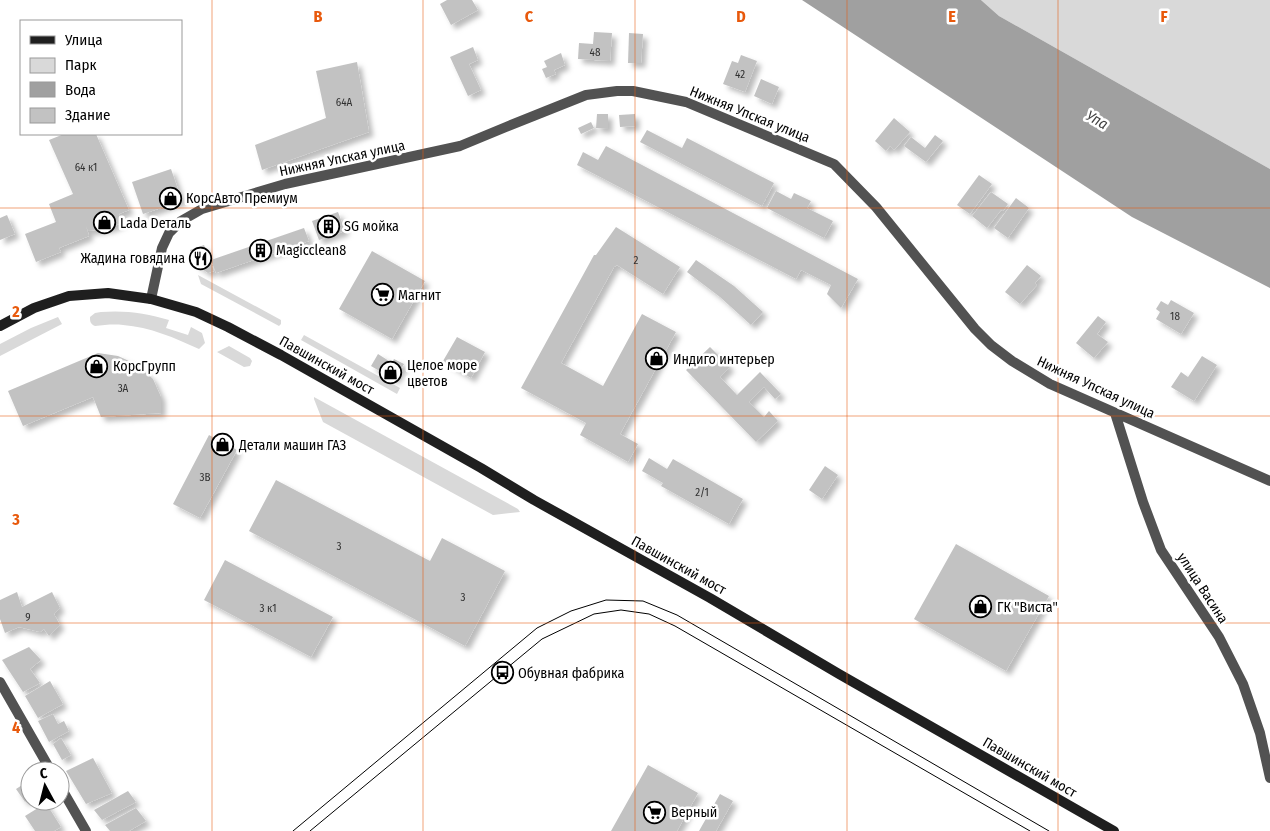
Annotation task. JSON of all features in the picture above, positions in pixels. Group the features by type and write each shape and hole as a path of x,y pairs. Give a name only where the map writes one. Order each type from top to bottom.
{"main road":[{"name":"Павшинский мост","path":"0,326 34,308 69,296 108,293 151,299 196,312 281,355 481,468 1114,831"}],"street":[{"name":"Нижняя Упская улица","path":"151,299 162,248 169,233 181,221 202,210 285,184 460,146 586,95 617,90 633,91 686,102 834,164 876,207 975,329 991,345 1012,361 1050,384 1270,481"},
{"name":"улица Васина","path":"1115,413 1143,502 1161,550 1218,637 1243,684 1260,734 1270,778"},
{"path":"0,682 46,761"},
{"path":"70,803 86,831"}],"green space":[{"path":"981,0 1270,0 1270,169 999,16"},
{"path":"198,275 281,320 281,324 279,326 201,284"},
{"path":"95,313 135,313 169,320 166,328 188,335 191,327 202,333 205,343 199,349 172,337 143,328 120,325 93,325 90,317"},
{"path":"58,317 62,324 0,356 0,344"},
{"path":"304,335 400,388 397,394 301,340"},
{"path":"229,346 250,358 252,361 250,366 244,367 217,352"},
{"path":"314,397 518,509 520,512 493,515 323,422"}],"water":[{"name":"Упа","path":"802,0 981,0 999,16 1270,169 1270,288 1132,217"}],"building":[{"path":"447,0 472,0 478,10 451,25 440,4"},
{"path":"594,32 612,33 610,61 578,59 579,43 593,44"},
{"path":"629,33 643,34 641,63 628,63"},
{"path":"473,47 478,60 469,64 481,90 468,96 450,57"},
{"path":"561,53 565,65 554,70 556,74 546,78 542,69 547,67 544,61"},
{"path":"741,55 757,61 745,92 723,84 732,61 738,63"},
{"path":"357,62 369,132 262,170 255,145 326,118 316,71"},
{"path":"761,79 779,87 772,104 754,96"},
{"path":"597,114 608,114 608,129 596,128"},
{"path":"635,114 635,126 620,127 619,115"},
{"path":"894,118 910,132 894,150 890,146 886,151 875,141"},
{"path":"591,122 594,128 581,134 578,128"},
{"path":"647,130 682,148 687,138 774,183 762,206 640,142"},
{"path":"62,135 96,135 129,210 119,214 123,222 110,228 88,231 86,226 89,236 59,248 61,252 36,262 25,234 56,222 49,204 73,194 49,140"},
{"path":"935,135 943,141 926,162 904,146 911,137 925,148"},
{"path":"606,146 858,279 841,308 827,294 831,285 801,270 796,279 577,165 583,152 598,160"},
{"path":"171,169 182,201 143,214 132,182"},
{"path":"979,175 992,184 970,214 957,205"},
{"path":"776,191 791,199 794,193 811,201 807,208 833,221 824,238 767,208"},
{"path":"991,192 1008,204 987,228 972,216"},
{"path":"1016,198 1029,208 1008,238 994,228"},
{"name":"SG мойка","path":"338,212 345,231 319,240 312,221"},
{"path":"7,215 15,234 0,240 0,218"},
{"path":"616,227 680,267 663,294 617,265 614,267 561,363 603,386 642,314 676,332 620,434 638,444 628,462 580,435 586,423 521,388 594,255 596,255"},
{"name":"Magicclean8","path":"304,228 309,241 216,273 211,260"},
{"name":"Жадина говядина","path":"204,245 214,271 208,273 196,265 190,250"},
{"name":"Магнит","path":"372,251 425,281 392,339 339,309"},
{"path":"696,260 734,286 763,312 751,325 720,297 687,272"},
{"path":"1027,265 1041,276 1035,283 1037,285 1020,304 1005,292"},
{"path":"1171,300 1194,313 1181,334 1156,319 1160,312 1156,309 1161,301 1168,305"},
{"path":"1098,316 1106,322 1097,334 1108,342 1094,358 1076,343"},
{"path":"457,337 485,352 471,378 443,361"},
{"path":"710,347 730,367 720,377 737,395 760,372 781,394 775,399 764,387 749,402 764,417 769,411 778,421 756,442 686,370"},
{"path":"98,353 118,356 138,365 153,379 161,397 161,413 101,417 93,397 23,426 8,391"},
{"name":"Целое море цветов","path":"378,354 392,363 394,359 404,364 395,380 371,366"},
{"path":"1202,356 1217,365 1194,401 1171,387 1181,372 1188,377"},
{"path":"209,435 237,450 200,518 173,504"},
{"path":"649,458 667,469 673,459 743,499 729,524 661,486 663,483 642,471"},
{"path":"825,466 838,475 822,499 809,490"},
{"path":"276,480 430,561 442,538 505,571 465,646 249,531"},
{"name":"ГК \"Виста\"","path":"956,544 1049,596 1006,671 914,619"},
{"path":"225,560 333,617 311,657 204,600"},
{"path":"17,592 22,607 52,592 60,608 54,614 60,625 49,636 44,629 40,632 19,627 5,633 0,619 0,600"},
{"path":"29,647 41,660 30,669 40,683 23,692 2,660"},
{"path":"50,681 63,704 38,718 25,696"},
{"path":"53,714 58,724 64,721 69,731 49,742 38,721"},
{"path":"61,738 71,755 62,760 53,744"},
{"path":"93,758 112,793 86,804 70,778 70,769"},
{"name":"Верный","path":"648,765 698,793 677,831 611,831"},
{"path":"20,786 20,795 16,789"},
{"path":"128,791 136,802 102,820 94,810"},
{"path":"720,794 733,801 716,831 699,831"},
{"path":"136,808 146,821 129,831 110,831 105,825"},
{"path":"33,811 51,811 61,827 54,831 35,831 25,816"}],"tram line":[{"path":"293,831 537,628 571,611 606,600 643,601 677,615 1049,831"},
{"path":"310,831 542,639 594,614 621,610 649,614 675,626 1030,831"}],"place":[{"name":"КорсАвто Премиум","path":"170,198"},
{"name":"Lada Dеталь","path":"104,223"},
{"name":"SG мойка","path":"328,226"},
{"name":"Magicclean8","path":"260,250"},
{"name":"Жадина говядина","path":"201,258"},
{"name":"Магнит","path":"382,295"},
{"name":"Индиго интерьер","path":"657,359"},
{"name":"КорсГрупп","path":"97,366"},
{"name":"Целое море цветов","path":"391,373"},
{"name":"Детали машин ГАЗ","path":"223,445"},
{"name":"ГК \"Виста\"","path":"981,607"},
{"name":"Обувная фабрика","path":"502,673"},
{"name":"Верный","path":"655,812"}]}
